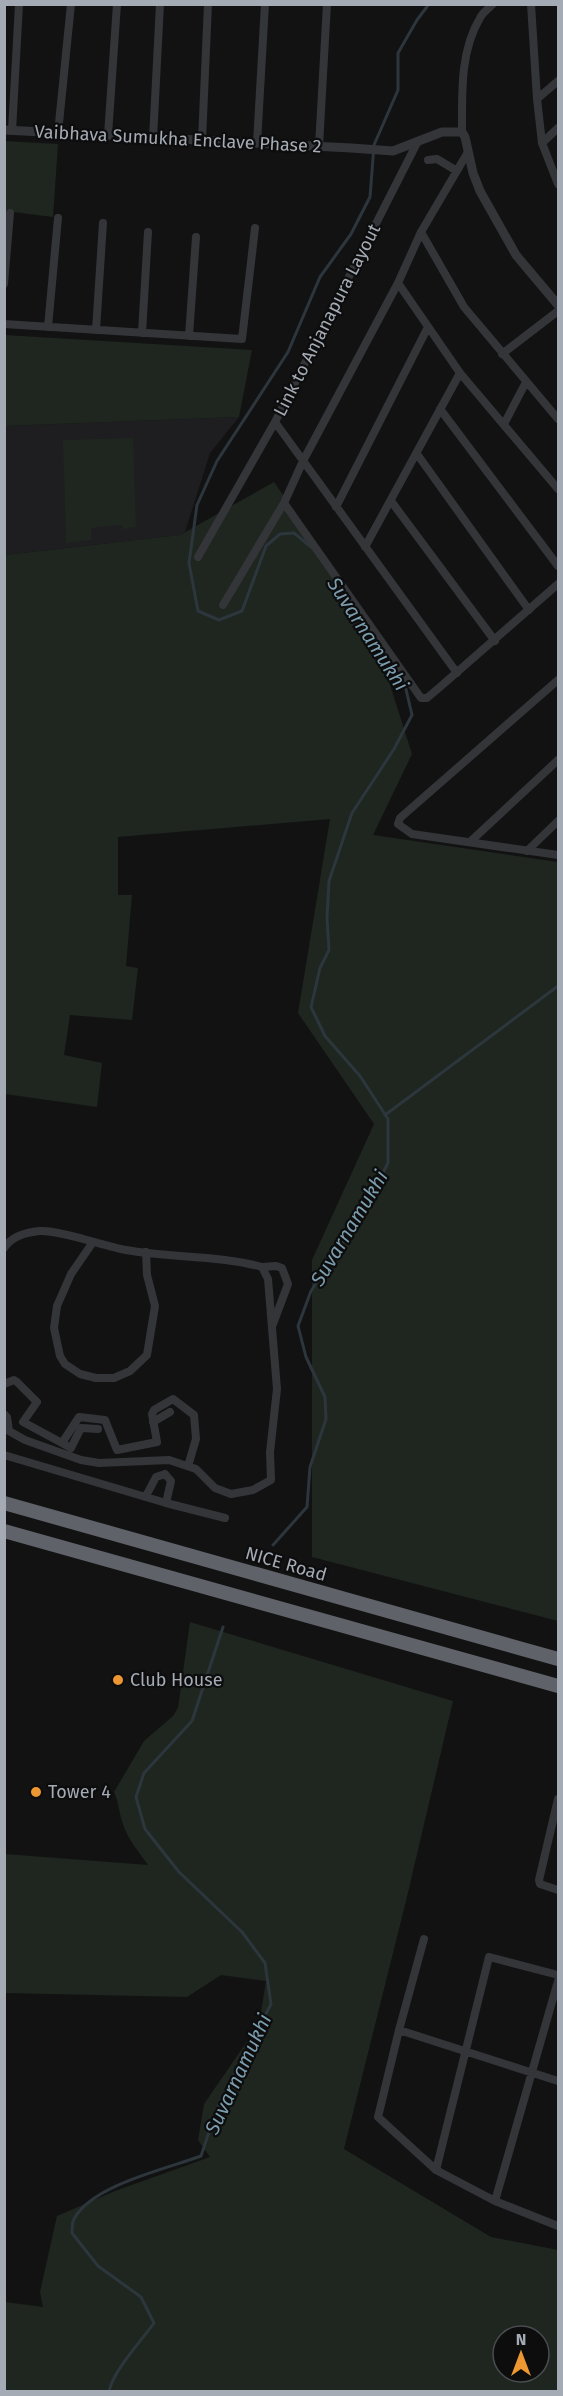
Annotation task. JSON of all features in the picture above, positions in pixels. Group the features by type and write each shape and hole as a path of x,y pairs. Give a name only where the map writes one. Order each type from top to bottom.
{"highway":[{"name":"NICE Road","path":"4,1503 558,1659"},
{"path":"4,1531 558,1686"}],"street":[{"path":"8,130 19,4"},
{"path":"58,133 71,4"},
{"path":"108,135 117,4"},
{"path":"153,138 160,4"},
{"path":"202,140 208,4"},
{"path":"257,143 265,4"},
{"path":"319,146 327,4"},
{"path":"493,4 480,17 466,54 462,89 462,132 480,191 516,255 558,305"},
{"path":"531,4 542,142 558,179"},
{"path":"537,99 558,81"},
{"path":"542,142 558,128"},
{"name":"Vaibhava Sumukha Enclave Phase 2","path":"8,130 376,151 393,151 442,132 462,132"},
{"name":"Link to Anjanapura Layout","path":"419,139 275,423 457,673"},
{"path":"223,605 284,503 303,460 398,283 421,232 468,152"},
{"path":"428,160 437,159 457,171"},
{"path":"4,284 10,213"},
{"path":"48,327 58,218"},
{"path":"96,330 103,223"},
{"path":"4,324 242,339 255,228"},
{"path":"142,333 148,232"},
{"path":"421,232 464,308 558,419"},
{"path":"189,336 196,237"},
{"path":"398,283 460,372 558,489"},
{"path":"502,354 558,311"},
{"path":"336,507 428,327"},
{"path":"365,548 460,372"},
{"path":"504,424 526,381"},
{"path":"440,410 558,566"},
{"path":"198,557 275,423"},
{"path":"417,454 529,610"},
{"path":"391,501 495,641"},
{"path":"284,503 421,698 427,698 558,584"},
{"path":"558,680 400,818 399,824 412,834 558,855"},
{"path":"471,841 558,760"},
{"path":"527,851 558,821"},
{"path":"4,1248 7,1243 21,1234 43,1231 146,1252 241,1261 262,1267 276,1266 282,1268 288,1284 272,1328"},
{"path":"93,1242 71,1274 57,1305 54,1328 60,1356 65,1364 80,1374 96,1378 114,1378 130,1371 147,1355 155,1306 147,1275 146,1252"},
{"path":"4,1414 7,1417 9,1431 25,1440 73,1458 99,1463 169,1460 196,1469 215,1488 231,1494 253,1490 271,1480 270,1452 277,1389 268,1279 262,1267"},
{"path":"4,1384 14,1380 37,1402 23,1422 71,1448 81,1428 98,1429"},
{"path":"62,1443 79,1417 105,1420 117,1450 157,1442 152,1414 154,1410 173,1399 194,1415 196,1439 188,1466"},
{"path":"153,1422 170,1412"},
{"path":"4,1455 225,1518"},
{"path":"165,1474 169,1460"},
{"path":"146,1496 156,1477 165,1474"},
{"path":"165,1474 171,1481 166,1503"},
{"path":"558,1799 539,1880 543,1886 558,1890"},
{"path":"424,1939 378,2117 436,2170 495,2201 558,2226"},
{"path":"436,2170 489,1957 558,1975"},
{"path":"495,2201 558,1981"},
{"path":"399,2030 558,2080"}],"shaded area":[{"path":"4,141 58,144 53,217 5,211"},
{"path":"5,335 252,350 239,417 5,426"},
{"path":"239,417 210,453 185,532 180,535 5,555 4,426"},
{"path":"133,438 136,527 123,529 122,525 91,528 91,540 66,543 63,440"},
{"path":"274,482 369,619 412,754 373,835 558,862 558,1621 312,1557 312,1260 374,1124 298,1013 330,819 118,837 118,895 132,895 126,966 138,968 132,1020 70,1015 64,1055 102,1063 97,1107 5,1094 5,555 180,535"},
{"path":"190,1622 453,1701 344,2149 491,2237 558,2250 558,2391 5,2391 5,2302 43,2307 40,2292 57,2216 115,2191 210,2157 198,2140 204,2104 259,2024 266,1981 221,1975 187,1997 5,1993 5,1854 148,1865 125,1830 114,1792 144,1741 173,1716 178,1708"}],"waterway":[{"name":"Suvarnamukhi","path":"311,547 294,533 280,534 266,546 242,611 219,620 198,611 189,563 197,505 217,461 288,352 320,277 351,234 370,197 374,145 398,90 398,53 429,4"},
{"name":"Suvarnamukhi","path":"273,1545 307,1507 310,1467 326,1419 325,1397 306,1357 298,1326 311,1291 365,1208 388,1163 388,1119 360,1076 325,1036 311,1007 320,968 329,950 327,918 329,881 352,813 394,749 412,715 405,685 347,599"},
{"path":"385,1115 558,986"},
{"name":"Suvarnamukhi","path":"109,2392 121,2366 154,2323 141,2297 98,2266 72,2233 73,2221 83,2207 113,2188 201,2156 216,2111 271,2004 265,1963 242,1932 179,1872 145,1829 136,1797 144,1773 192,1721 223,1627"}],"place":[{"name":"Club House","path":"118,1680"},
{"name":"Tower 4","path":"36,1792"}]}
